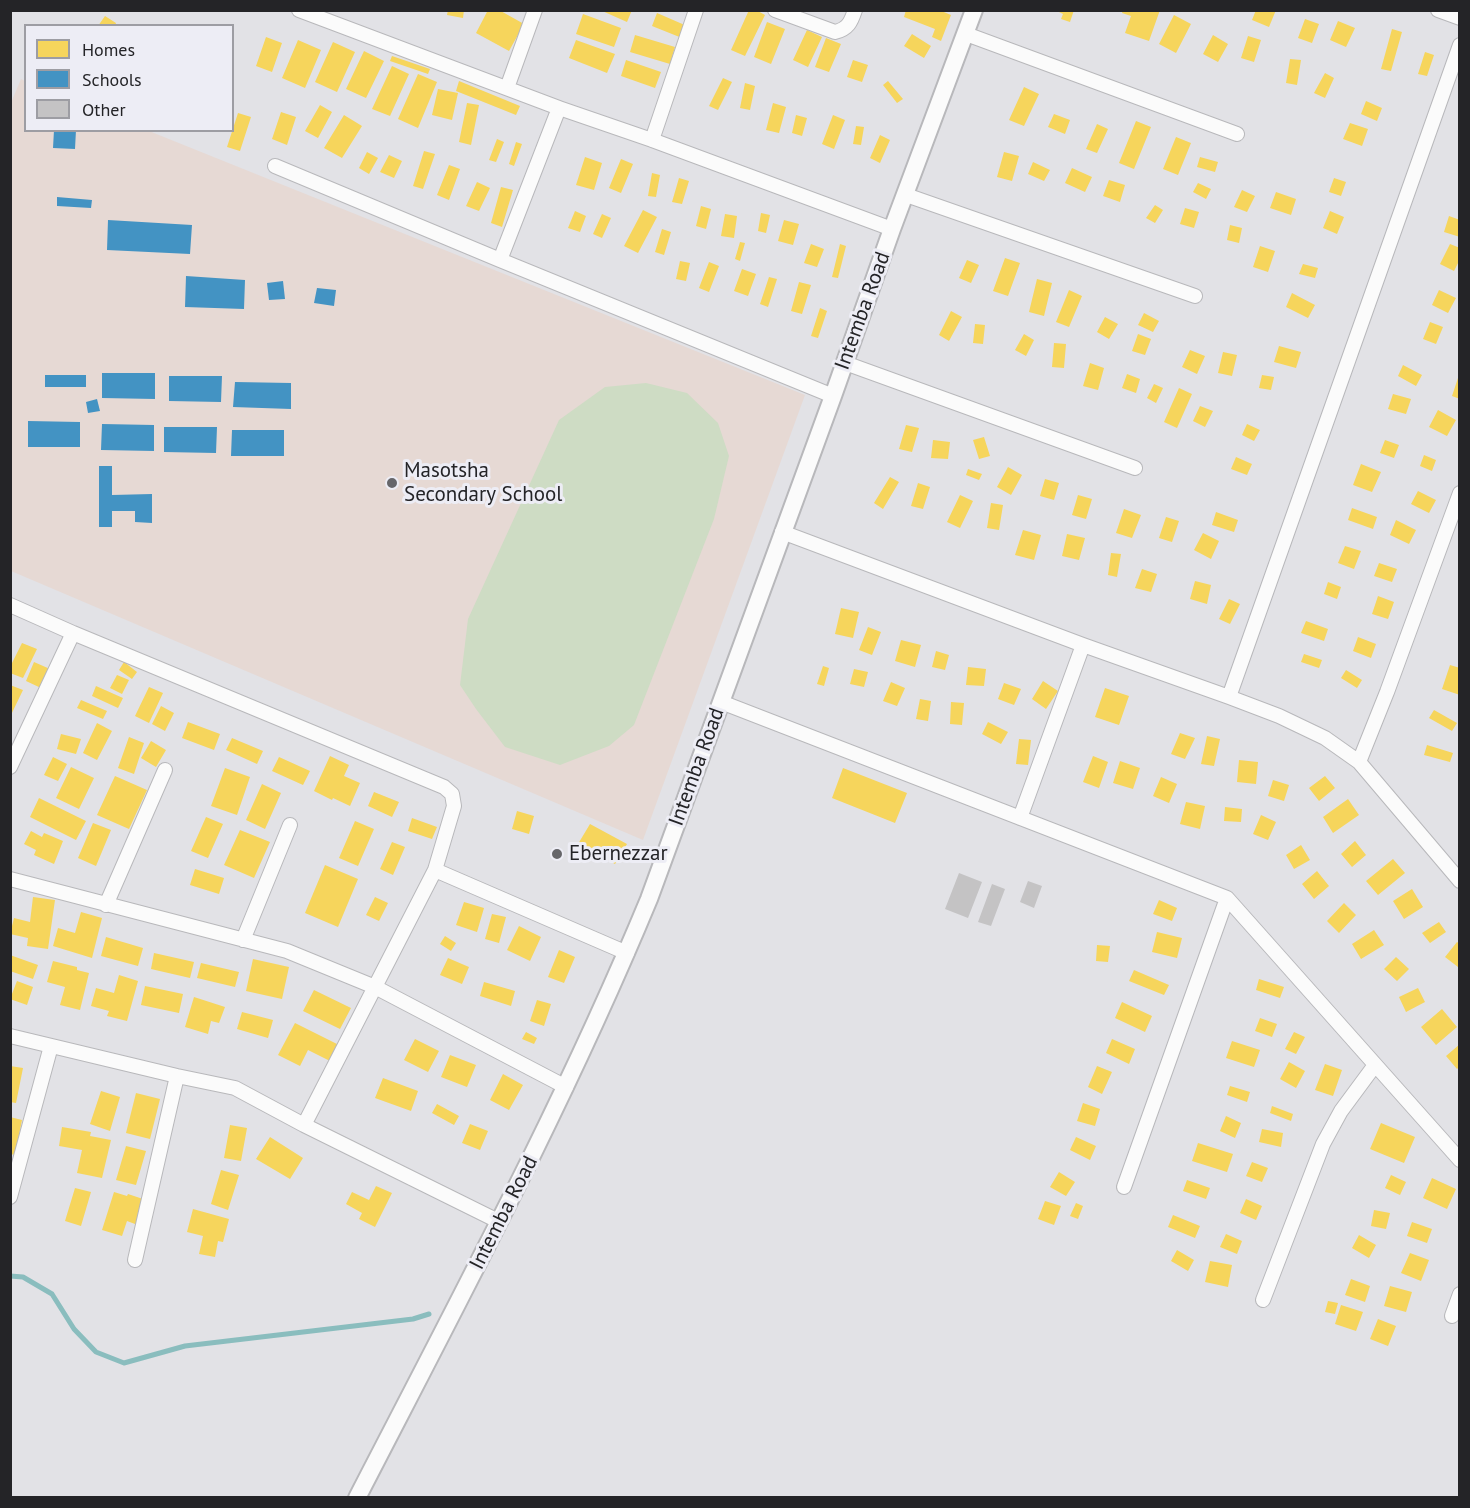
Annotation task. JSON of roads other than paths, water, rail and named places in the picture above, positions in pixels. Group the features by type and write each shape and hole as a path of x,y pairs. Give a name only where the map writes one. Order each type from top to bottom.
{"street":[{"path":"299,10 559,108 892,229"},
{"path":"507,88 535,10"},
{"path":"652,140 696,10"},
{"path":"775,10 835,32 849,25 855,10"},
{"name":"Intemba Road","path":"357,1497 500,1222 566,1087 627,953 649,899 892,229 974,10"},
{"path":"1438,10 1460,18"},
{"path":"966,34 1237,134"},
{"path":"1229,697 1460,45"},
{"path":"500,260 559,108"},
{"path":"275,166 833,396"},
{"path":"906,195 1195,296"},
{"path":"845,363 1135,468"},
{"path":"1359,762 1460,494"},
{"path":"782,532 1279,716 1324,738 1359,762 1460,881"},
{"path":"10,605 444,787 452,794 454,806 435,870 304,1125"},
{"path":"10,767 73,633"},
{"path":"1020,818 1083,645"},
{"path":"721,702 1227,898 1460,1160"},
{"path":"106,905 165,770"},
{"path":"243,940 290,825"},
{"path":"435,870 627,953"},
{"path":"10,879 287,951 375,987 566,1087"},
{"path":"1124,1187 1227,898"},
{"path":"10,1036 235,1088 304,1125 500,1222"},
{"path":"10,1197 51,1046"},
{"path":"1263,1300 1323,1144 1341,1111 1375,1065"},
{"path":"135,1260 177,1076"},
{"path":"1452,1316 1460,1294"}],"waterway":[{"path":"10,1276 23,1277 52,1294 74,1329 96,1352 124,1363 185,1346 413,1319 429,1314"}],"place":[{"name":"Masotsha Secondary School","path":"392,483"},
{"name":"Ebernezzar","path":"557,854"}]}
